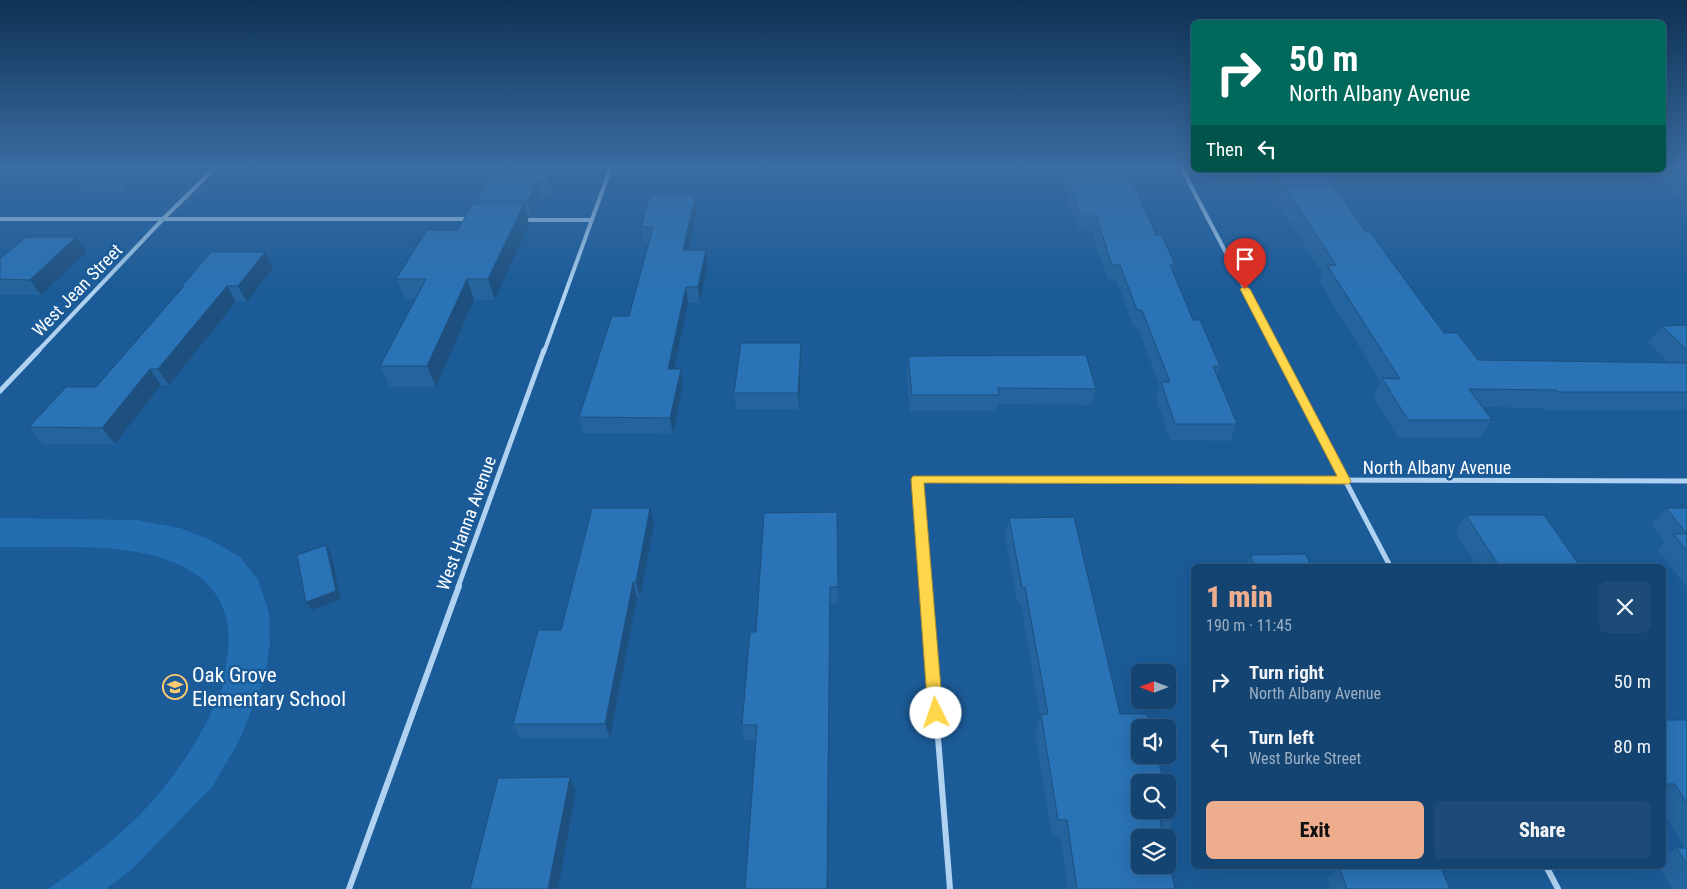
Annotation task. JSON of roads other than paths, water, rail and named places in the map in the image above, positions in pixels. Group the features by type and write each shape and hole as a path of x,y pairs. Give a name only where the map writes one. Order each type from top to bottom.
{"street":[{"name":"West Jean Street","path":"0,391 174,208"},
{"name":"West Hanna Avenue","path":"349,889 596,208"},
{"path":"1203,208 1389,564"},
{"path":"0,219 473,220"},
{"path":"513,220 592,220"},
{"name":"North Albany Avenue","path":"950,889 917,479 1687,481"},
{"path":"1548,869 1558,889"}],"place":[{"name":"Oak Grove Elementary School","path":"175,687"}]}
